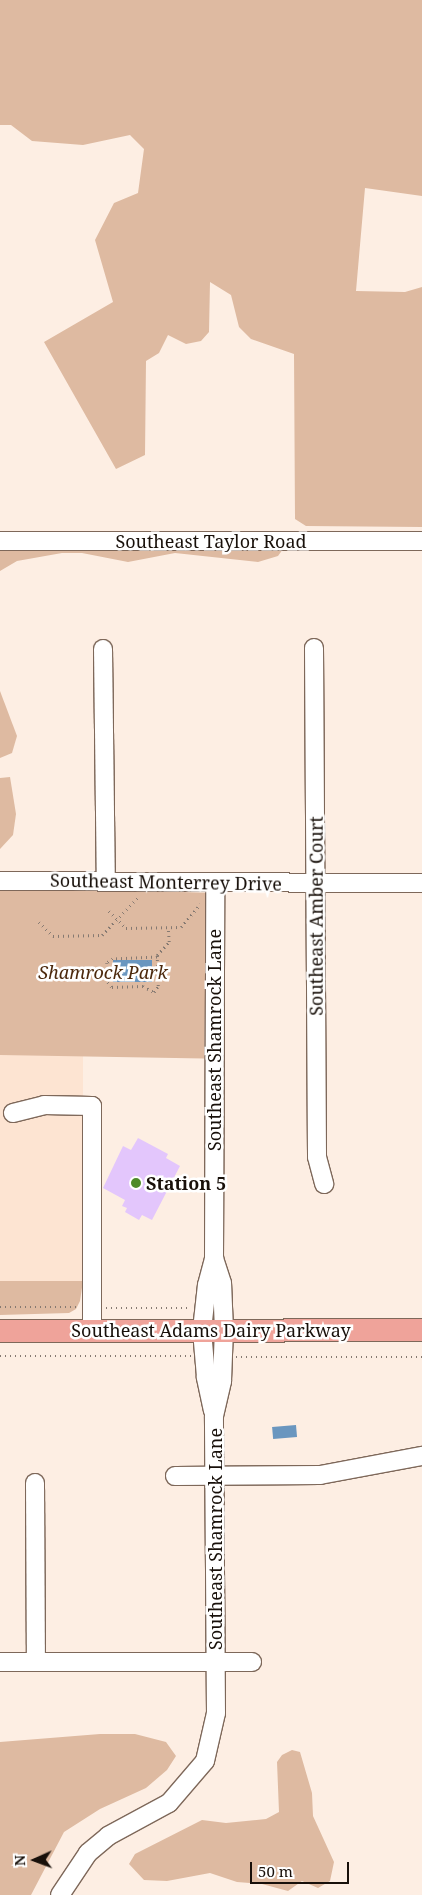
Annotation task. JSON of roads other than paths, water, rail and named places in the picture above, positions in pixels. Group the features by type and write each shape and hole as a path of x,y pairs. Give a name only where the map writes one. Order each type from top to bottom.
{"main road":[{"name":"Southeast Adams Dairy Parkway","path":"0,1331 422,1330"}],"street":[{"name":"Southeast Taylor Road","path":"0,541 422,541"},
{"path":"103,648 106,880"},
{"name":"Southeast Amber Court","path":"314,648 318,1157 324,1184"},
{"name":"Southeast Monterrey Drive","path":"0,881 106,880 215,883 422,883"},
{"name":"Southeast Shamrock Lane","path":"60,1895 88,1853 108,1836 170,1803 205,1761 216,1713 214,1416 222,1382 213,1330 222,1282 214,1258 215,883"},
{"path":"13,1113 44,1105 92,1106 92,1331"},
{"path":"175,1476 320,1475 422,1456"},
{"path":"35,1483 36,1662"},
{"path":"0,1662 215,1662"},
{"name":"Southeast Shamrock Lane","path":"215,1662 252,1662"}],"water":[{"path":"113,960 152,960 152,982 113,982"},
{"path":"296,1425 297,1437 273,1439 272,1427"}],"place":[{"name":"Station 5","path":"136,1183"}],"park label":[{"name":"Shamrock Park","path":"103,972"}]}
